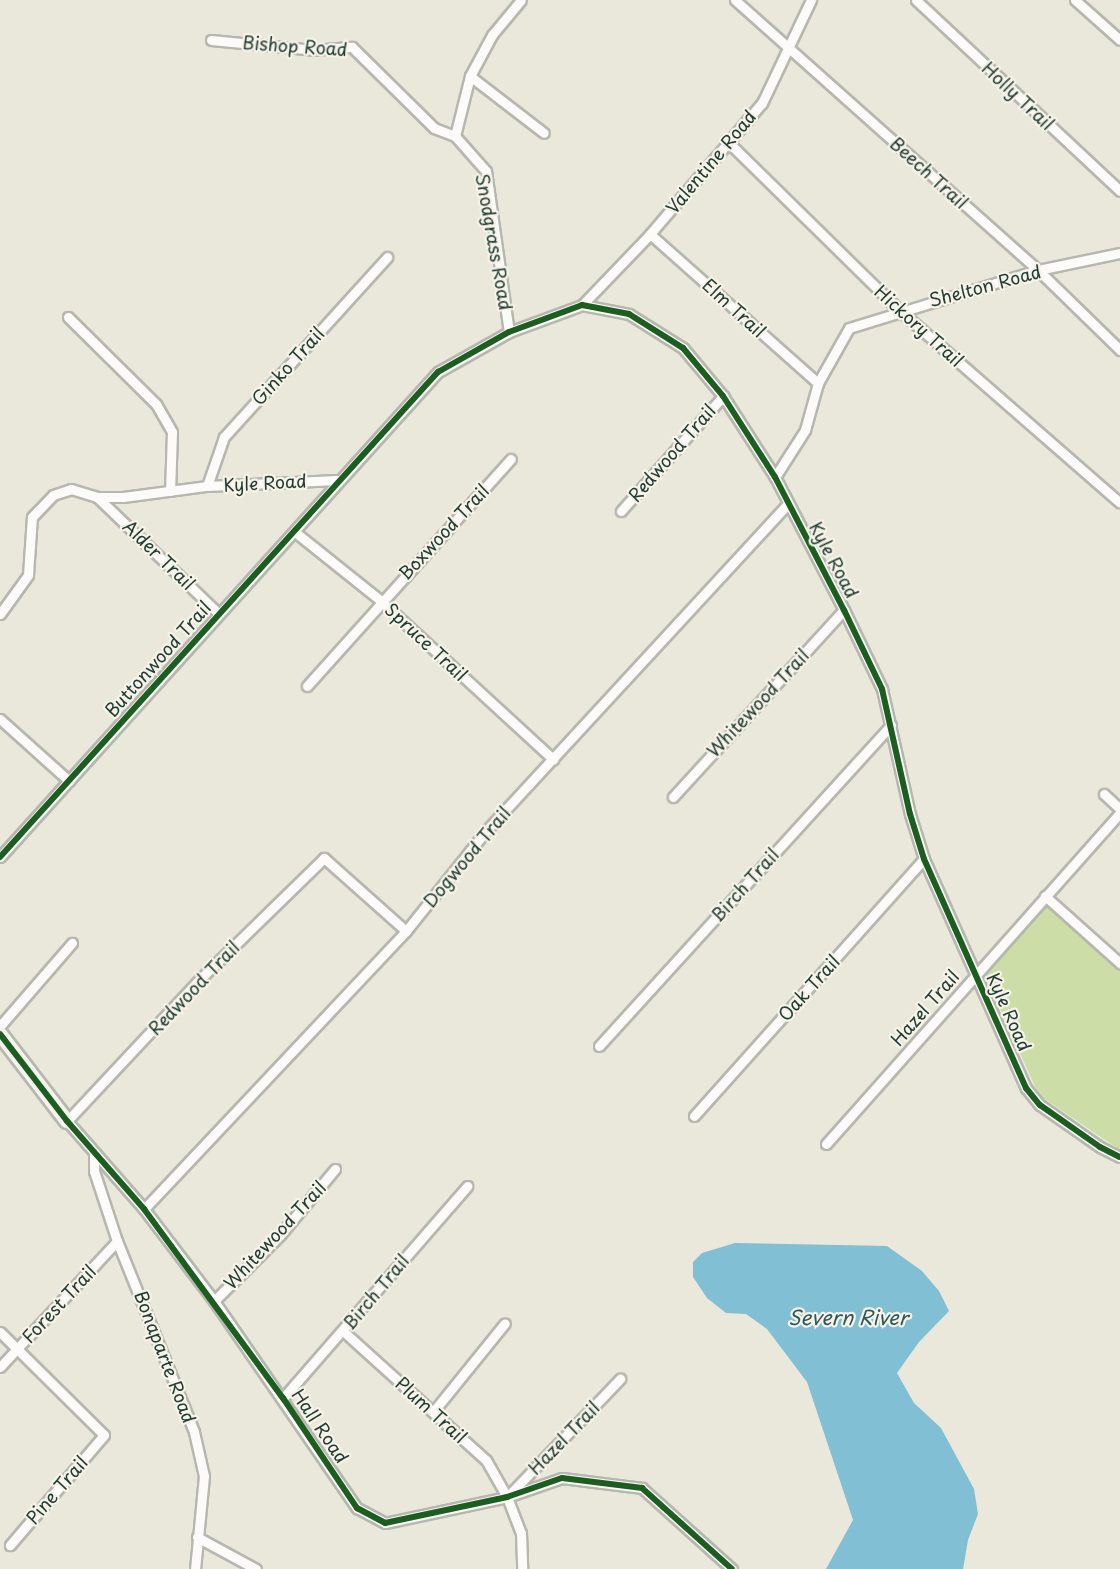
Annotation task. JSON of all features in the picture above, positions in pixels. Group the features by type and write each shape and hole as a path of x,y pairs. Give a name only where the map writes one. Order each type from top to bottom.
{"street":[{"path":"455,136 470,76 492,35 521,0"},
{"name":"Beech Trail","path":"735,0 1038,270 1120,350"},
{"name":"Valentine Road","path":"582,305 650,234 726,140 762,103 811,0"},
{"name":"Holly Trail","path":"916,0 1120,191"},
{"path":"1075,0 1120,40"},
{"name":"Bishop Road","path":"211,40 314,50 352,47 434,128 455,136"},
{"path":"470,76 544,133"},
{"name":"Snodgrass Road","path":"455,136 486,171 509,332"},
{"name":"Hickory Trail","path":"726,140 899,310 1120,503"},
{"name":"Elm Trail","path":"650,234 818,383"},
{"name":"Ginko Trail","path":"207,486 224,437 387,257"},
{"name":"Shelton Road","path":"775,477 805,430 818,383 849,328 899,310 1038,270 1118,257"},
{"path":"337,480 438,372 509,332 582,305"},
{"name":"Kyle Road","path":"582,305 629,314 674,342 723,396 775,477 882,689 910,814 924,859 1026,1088 1040,1105 1100,1148 1120,1156"},
{"path":"68,317 156,404 172,432 170,491"},
{"name":"Redwood Trail","path":"621,511 723,396"},
{"name":"Boxwood Trail","path":"307,686 381,601 512,459"},
{"name":"Kyle Road","path":"0,614 28,575 32,517 53,495 71,489 97,497 207,486 337,480"},
{"name":"Buttonwood Trail","path":"0,857 295,532 337,480"},
{"name":"Alder Trail","path":"97,497 219,614"},
{"name":"Dogwood Trail","path":"144,1209 406,931 485,832 788,505"},
{"name":"Spruce Trail","path":"295,532 381,601 553,759"},
{"name":"Whitewood Trail","path":"673,797 844,610"},
{"path":"0,719 69,781"},
{"name":"Birch Trail","path":"599,1046 891,725"},
{"path":"1104,794 1120,809"},
{"name":"Hazel Trail","path":"826,1144 1120,813"},
{"name":"Redwood Trail","path":"67,1121 197,982 324,858 406,931"},
{"name":"Oak Trail","path":"694,1116 924,859"},
{"path":"1045,896 1120,963"},
{"path":"0,1026 72,943"},
{"name":"Hall Road","path":"0,1034 67,1121 144,1209 214,1301 357,1508 385,1523 507,1497 562,1478 642,1488 732,1569"},
{"name":"Bonaparte Road","path":"94,1152 94,1171 117,1241 194,1432 204,1476 195,1569"},
{"name":"Whitewood Trail","path":"214,1301 280,1235 335,1169"},
{"name":"Birch Trail","path":"283,1398 467,1186"},
{"name":"Forest Trail","path":"0,1367 117,1241"},
{"path":"433,1412 505,1323"},
{"name":"Plum Trail","path":"343,1331 486,1460 507,1497 521,1533 522,1569"},
{"path":"0,1332 18,1348"},
{"name":"Pine Trail","path":"10,1545 104,1435 18,1348"},
{"name":"Hazel Trail","path":"507,1497 620,1379"},
{"path":"197,1537 256,1569"}],"green space":[{"path":"1046,902 1120,969 1120,1150 1039,1095 984,973"}],"water":[{"name":"Severn River","path":"735,1243 887,1246 922,1271 939,1291 949,1311 919,1342 897,1373 914,1403 941,1428 974,1489 978,1514 968,1540 963,1569 826,1569 853,1520 807,1382 767,1329 746,1314 726,1313 707,1298 693,1277 693,1262 702,1253"}],"cycle path":[{"path":"0,857 438,372 509,332 582,305 629,314 683,348 723,396 775,477 844,610 882,689 910,814 924,859 1026,1088 1040,1105 1100,1147 1120,1157"},
{"path":"0,1034 67,1121 144,1209 283,1398 357,1508 385,1523 507,1497 562,1478 642,1488 732,1569"}]}
